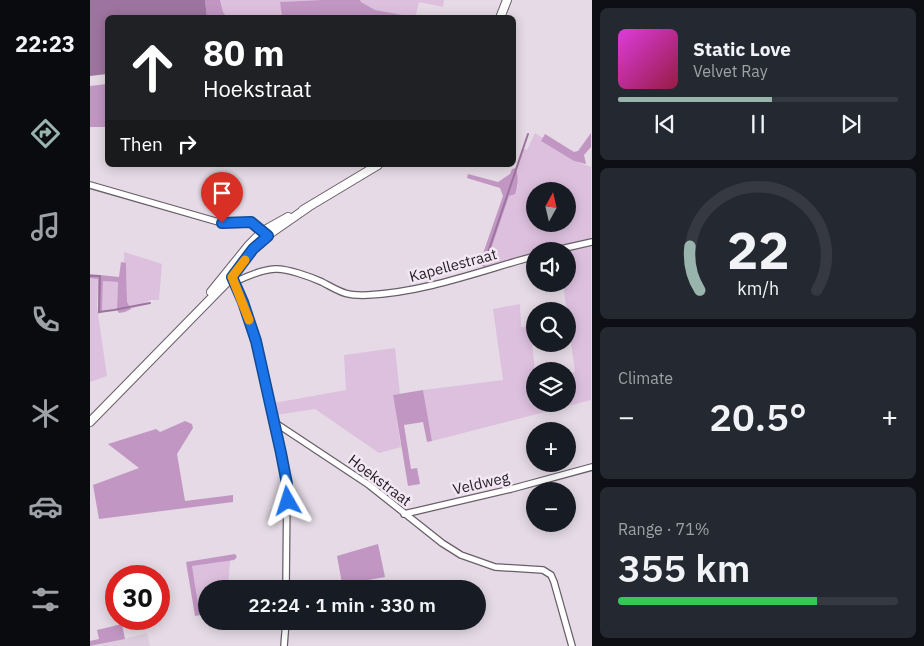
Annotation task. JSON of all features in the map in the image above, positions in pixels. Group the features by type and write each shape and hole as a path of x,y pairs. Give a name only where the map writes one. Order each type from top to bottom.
{"street":[{"path":"501,15 507,0"},
{"path":"90,422 232,277 249,245 375,167"},
{"path":"90,186 222,223 251,222 266,233"},
{"path":"576,246 592,242"},
{"name":"Kapellestraat","path":"232,277 250,275 276,268 307,276 346,295 369,295 420,289 442,284 526,259"},
{"path":"232,277 256,341 287,484 286,580"},
{"name":"Hoekstraat","path":"274,422 368,485 442,543 461,555 495,567 543,570 551,575 572,646"},
{"name":"Veldweg","path":"404,514 592,467"},
{"path":"284,646 285,630"}],"shaded area":[{"path":"90,0 205,0 207,15 105,15 105,74 90,76"},
{"path":"205,0 220,0 225,15 207,15"},
{"path":"220,0 321,0 280,2 282,15 225,15"},
{"path":"360,0 444,0 443,7 419,2 416,15 400,15 375,10"},
{"path":"360,0 375,10 402,15 282,15 280,2"},
{"path":"105,84 105,127 90,127 90,86"},
{"path":"535,133 543,138 541,141 574,161 591,167 591,239 576,243 526,242 526,256 485,267 509,196 518,187 516,168 523,148 527,150"},
{"path":"591,133 591,147 584,155 586,164 574,161 541,141 545,134 574,152 578,151"},
{"path":"516,168 518,181 515,194 509,196 485,267 479,265 503,196 500,188 467,178 468,174 498,182 510,174 512,169"},
{"path":"591,245 591,400 576,404 576,362 574,362 572,352 576,352 576,302 565,302 564,292 576,292 576,248"},
{"path":"124,252 162,264 159,300 151,300 131,309 127,302"},
{"path":"121,262 126,263 127,302 131,309 119,313 117,310 118,282 103,281 102,312 98,314 98,279 90,278 90,274 119,277"},
{"path":"90,278 98,278 97,307 107,376 90,382"},
{"path":"103,281 118,282 117,310 102,312"},
{"path":"520,304 521,327 526,326 526,352 533,352 534,362 526,362 526,412 544,412 432,441 423,390 503,380 493,309"},
{"path":"395,348 400,394 393,395 401,447 379,453 315,409 276,415 274,403 346,390 344,355"},
{"path":"423,390 432,441 427,442 423,422 404,425 411,469 417,468 420,484 408,486 393,395"},
{"path":"185,421 192,424 193,428 177,454 185,501 233,495 233,502 99,519 93,485 139,468 108,444 156,429 160,432"},
{"path":"378,544 385,577 368,580 341,580 337,556"},
{"path":"235,554 237,557 234,560 192,566 198,615 195,616 186,562"},
{"path":"230,560 229,580 198,580 198,604 192,566"},
{"path":"105,628 105,630 123,630 125,639 90,646 90,641 99,639 97,630"},
{"path":"147,633 150,646 96,646"}],"waterway":[{"path":"484,264 528,134"},
{"path":"90,276 100,276 99,312 150,303"}],"slow traffic":[{"path":"245,260 232,277 249,320"}],"route":[{"path":"222,223 251,222 268,236 253,249 232,277 243,302 256,341 281,453 288,501"}]}
